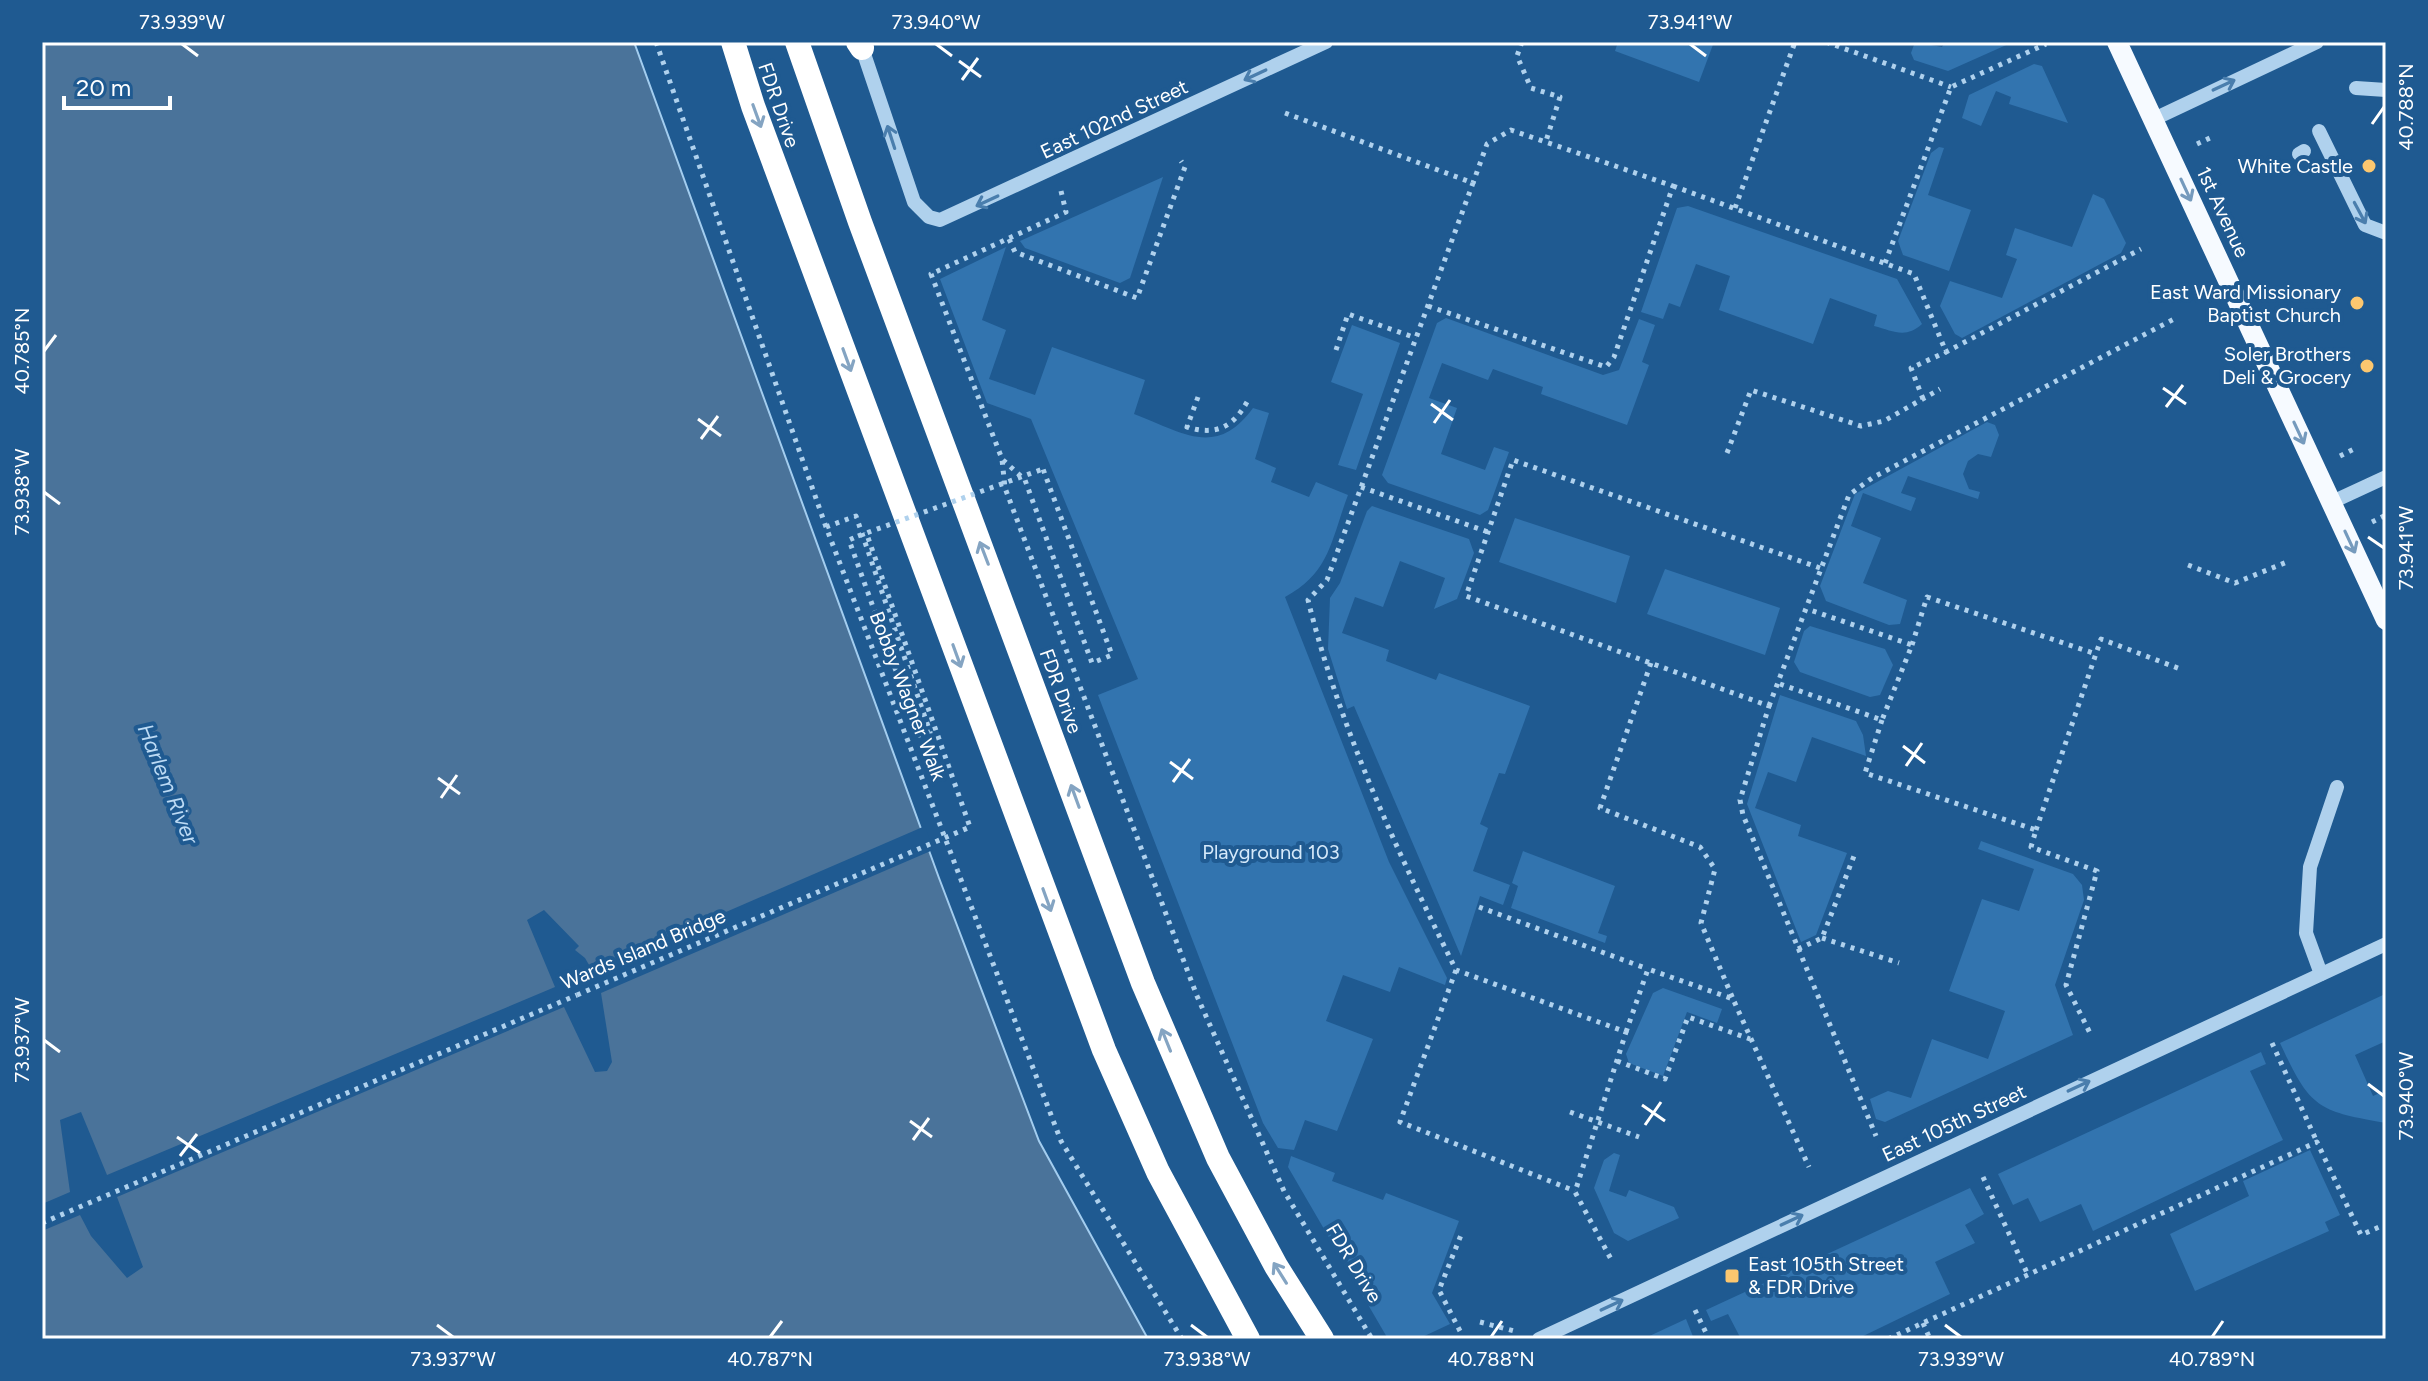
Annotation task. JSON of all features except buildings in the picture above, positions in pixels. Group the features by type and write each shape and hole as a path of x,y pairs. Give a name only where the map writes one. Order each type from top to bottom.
{"highway":[{"name":"FDR Drive","path":"733,42 758,121 1104,1050 1158,1172 1248,1339"},
{"name":"FDR Drive","path":"797,42 860,222 1153,1008 1218,1158 1276,1266 1322,1339"}],"main road":[{"name":"1st Avenue","path":"2117,42 2386,620"}],"street":[{"name":"East 102nd Street","path":"860,44 908,188 919,210 940,220 1326,42"},
{"path":"2154,119 2317,42"},
{"path":"2356,88 2386,90"},
{"path":"2319,131 2365,225 2386,233"},
{"path":"2332,502 2386,477"},
{"path":"2321,974 2306,933 2310,867 2337,787"},
{"name":"East 105th Street","path":"1540,1338 2386,944"}],"path":[{"name":"Bobby Wagner Walk","path":"656,42 826,527 1061,1141 1182,1339"},
{"path":"1522,42 1517,56 1531,88 1560,97 1546,141"},
{"path":"1735,208 1795,42"},
{"path":"1826,42 1951,87 2046,44"},
{"path":"1885,263 1951,87"},
{"path":"1285,113 1473,183"},
{"path":"1626,1032 1456,970 1400,856 1323,663 1308,600 1327,580 1487,144 1511,130 1914,274 1946,352"},
{"path":"2197,144 2210,138"},
{"path":"1066,212 1009,239 1015,252 1137,298 1185,167 1181,161"},
{"path":"1428,306 1606,367 1614,357 1673,186"},
{"name":"FDR Drive","path":"1009,239 931,274 1002,459 1005,488 1197,996 1284,1191 1372,1339"},
{"path":"1923,399 1911,368 2141,249"},
{"path":"1336,350 1348,314 1416,338"},
{"path":"1876,1136 1743,815 1740,800 1769,706 1780,684 1849,495 1872,478 2174,319"},
{"path":"1727,453 1751,390 1861,426 1884,421 1940,389"},
{"path":"1198,397 1187,427 1202,432 1231,424 1247,402"},
{"path":"2340,456 2354,449"},
{"path":"826,527 856,516 930,732 919,735 849,540 866,532 1043,469 1112,655 1092,663 1025,480 1002,459"},
{"path":"1769,706 1466,596 1513,460 1820,568"},
{"path":"1361,487 1488,532"},
{"path":"2372,522 2386,515"},
{"name":"Wards Island Bridge","path":"42,1223 970,827 866,532"},
{"path":"2188,565 2235,583 2287,562"},
{"path":"2036,830 1865,773 1882,720 1912,645 1927,597 2096,654"},
{"path":"1807,609 1912,645"},
{"path":"2091,1035 2066,985 2097,871 2031,847 2101,639 2183,670"},
{"path":"1651,663 1600,808 1700,847 1715,869 1701,923 1809,1167"},
{"path":"1780,684 1882,720"},
{"path":"1822,938 1854,856"},
{"path":"1479,907 1733,999"},
{"path":"1798,949 1822,938 1899,963"},
{"path":"1575,1192 1648,969"},
{"path":"1456,970 1400,1122 1575,1192 1612,1261"},
{"path":"1617,1061 1665,1079 1688,1017 1751,1040"},
{"path":"2272,1043 2361,1235 2386,1224"},
{"path":"1570,1112 1639,1137"},
{"path":"1888,1339 2317,1142"},
{"path":"1983,1177 2028,1275"},
{"path":"1460,1331 1439,1290 1461,1235"},
{"path":"1695,1310 1709,1339"},
{"path":"1480,1322 1540,1338"},
{"path":"1923,1323 1930,1339"}],"green space":[{"path":"1618,42 1714,42 1699,82 1615,51"},
{"path":"1915,42 1942,47 1945,42 2013,42 1948,71 1914,60 1911,53"},
{"path":"2034,64 2042,66 2068,123 2009,104 2011,97 1996,91 1981,126 1962,118 1969,95"},
{"path":"1939,147 1944,148 1928,195 1971,210 1949,271 1903,255 1898,241 1931,153"},
{"path":"1163,177 1130,278 1120,283 1025,248 1020,241"},
{"path":"2093,194 2104,199 2126,243 2121,253 1962,338 1955,334 1940,306 1950,281 2002,298 2017,259 2006,255 2015,228 2072,247"},
{"path":"1688,206 1897,279 1922,324 1905,333 1887,330 1874,326 1877,315 1830,298 1813,344 1719,310 1730,276 1696,264 1680,307 1669,303 1663,319 1641,312 1677,208"},
{"name":"Playground 103","path":"1006,247 982,320 1006,330 989,379 1035,395 1052,347 1145,380 1134,414 1183,433 1212,437 1226,433 1239,424 1253,408 1269,413 1255,459 1276,468 1271,482 1309,497 1316,482 1348,495 1320,566 1300,588 1285,597 1389,862 1447,978 1445,985 1399,967 1390,992 1343,975 1326,1021 1373,1039 1337,1131 1305,1120 1294,1150 1278,1148 1263,1123 1098,695 1138,679 1031,419 987,403 940,279"},
{"path":"1446,318 1603,375 1619,370 1639,319 1655,325 1642,362 1649,365 1627,425 1541,394 1543,387 1493,369 1488,380 1442,363 1429,398 1457,408 1441,454 1485,470 1494,447 1509,452 1488,510 1480,515 1388,483 1382,475 1437,323"},
{"path":"1352,325 1400,343 1356,470 1338,465 1363,394 1331,382"},
{"path":"1987,422 1995,425 1999,435 1991,457 1978,454 1968,461 1963,474 1969,489 1980,492 1978,499 1908,476 1901,493 1916,498 1911,511 1863,493 1851,526 1881,538 1863,583 1907,600 1900,624 1889,625 1826,601 1820,586 1855,494"},
{"path":"1372,506 1469,539 1474,553 1457,599 1434,609 1445,578 1400,561 1383,607 1355,597 1342,633 1389,650 1386,661 1436,680 1439,673 1530,706 1505,774 1499,773 1480,824 1488,828 1473,871 1510,885 1503,905 1480,896 1461,956 1354,706 1347,709 1328,649 1330,598 1340,583 1367,511"},
{"path":"1515,518 1630,556 1616,603 1499,562"},
{"path":"1665,569 1780,608 1765,655 1647,614"},
{"path":"1810,626 1885,649 1893,665 1880,695 1870,697 1800,672 1794,662 1804,631"},
{"path":"1780,695 1856,721 1863,735 1866,756 1812,737 1796,782 1768,772 1755,808 1801,825 1798,836 1847,853 1816,935 1801,942 1747,804"},
{"path":"1981,841 2073,874 2082,885 2084,900 2055,985 2073,1035 1885,1122 1876,1119 1870,1099 1888,1091 1911,1098 1932,1039 1988,1059 2005,1011 1949,991 1982,899 2019,911 2034,869 1978,849"},
{"path":"1523,851 1615,886 1598,933 1607,936 1605,943 1511,908 1518,886 1512,883"},
{"path":"1663,988 1722,1009 1717,1023 1687,1012 1663,1076 1629,1063 1626,1054 1653,993"},
{"path":"2383,995 2386,1003 2386,1041 2355,1055 2373,1096 2384,1091 2386,1123 2345,1115 2318,1103 2300,1081 2280,1043"},
{"path":"2261,1052 2266,1064 2250,1071 2283,1140 2093,1231 2081,1204 2040,1222 2028,1198 2013,1205 1998,1174"},
{"path":"2310,1150 2340,1215 2325,1222 2329,1231 2195,1291 2170,1234 2249,1196 2243,1181"},
{"path":"1614,1153 1620,1155 1609,1191 1626,1197 1629,1190 1674,1207 1679,1218 1628,1241 1614,1233 1594,1188 1604,1160"},
{"path":"1291,1156 1335,1173 1332,1181 1383,1200 1386,1193 1459,1221 1432,1293 1450,1324 1418,1339 1388,1339 1288,1167"},
{"path":"1970,1188 1984,1214 1965,1225 1975,1243 1935,1262 1950,1294 1857,1339 1741,1339 1728,1314 1711,1321 1706,1310"},
{"path":"1686,1319 1694,1339 1643,1339"}],"water":[{"name":"Harlem River","path":"42,42 634,42 939,878 1039,1141 1148,1339 42,1339"}],"pier":[{"path":"925,826 933,850 601,993 612,1062 607,1071 595,1072 564,1007 117,1197 143,1267 127,1278 91,1236 80,1215 42,1231 42,1204 70,1192 60,1120 81,1112 107,1175 555,987 527,920 544,910 579,946 575,950 585,958 592,970"}],"place":[{"name":"White Castle","path":"2369,166"},
{"name":"East Ward Missionary Baptist Church","path":"2357,303"},
{"name":"Soler Brothers Deli & Grocery","path":"2367,366"},
{"name":"East 105th Street & FDR Drive","path":"1732,1276"}]}
